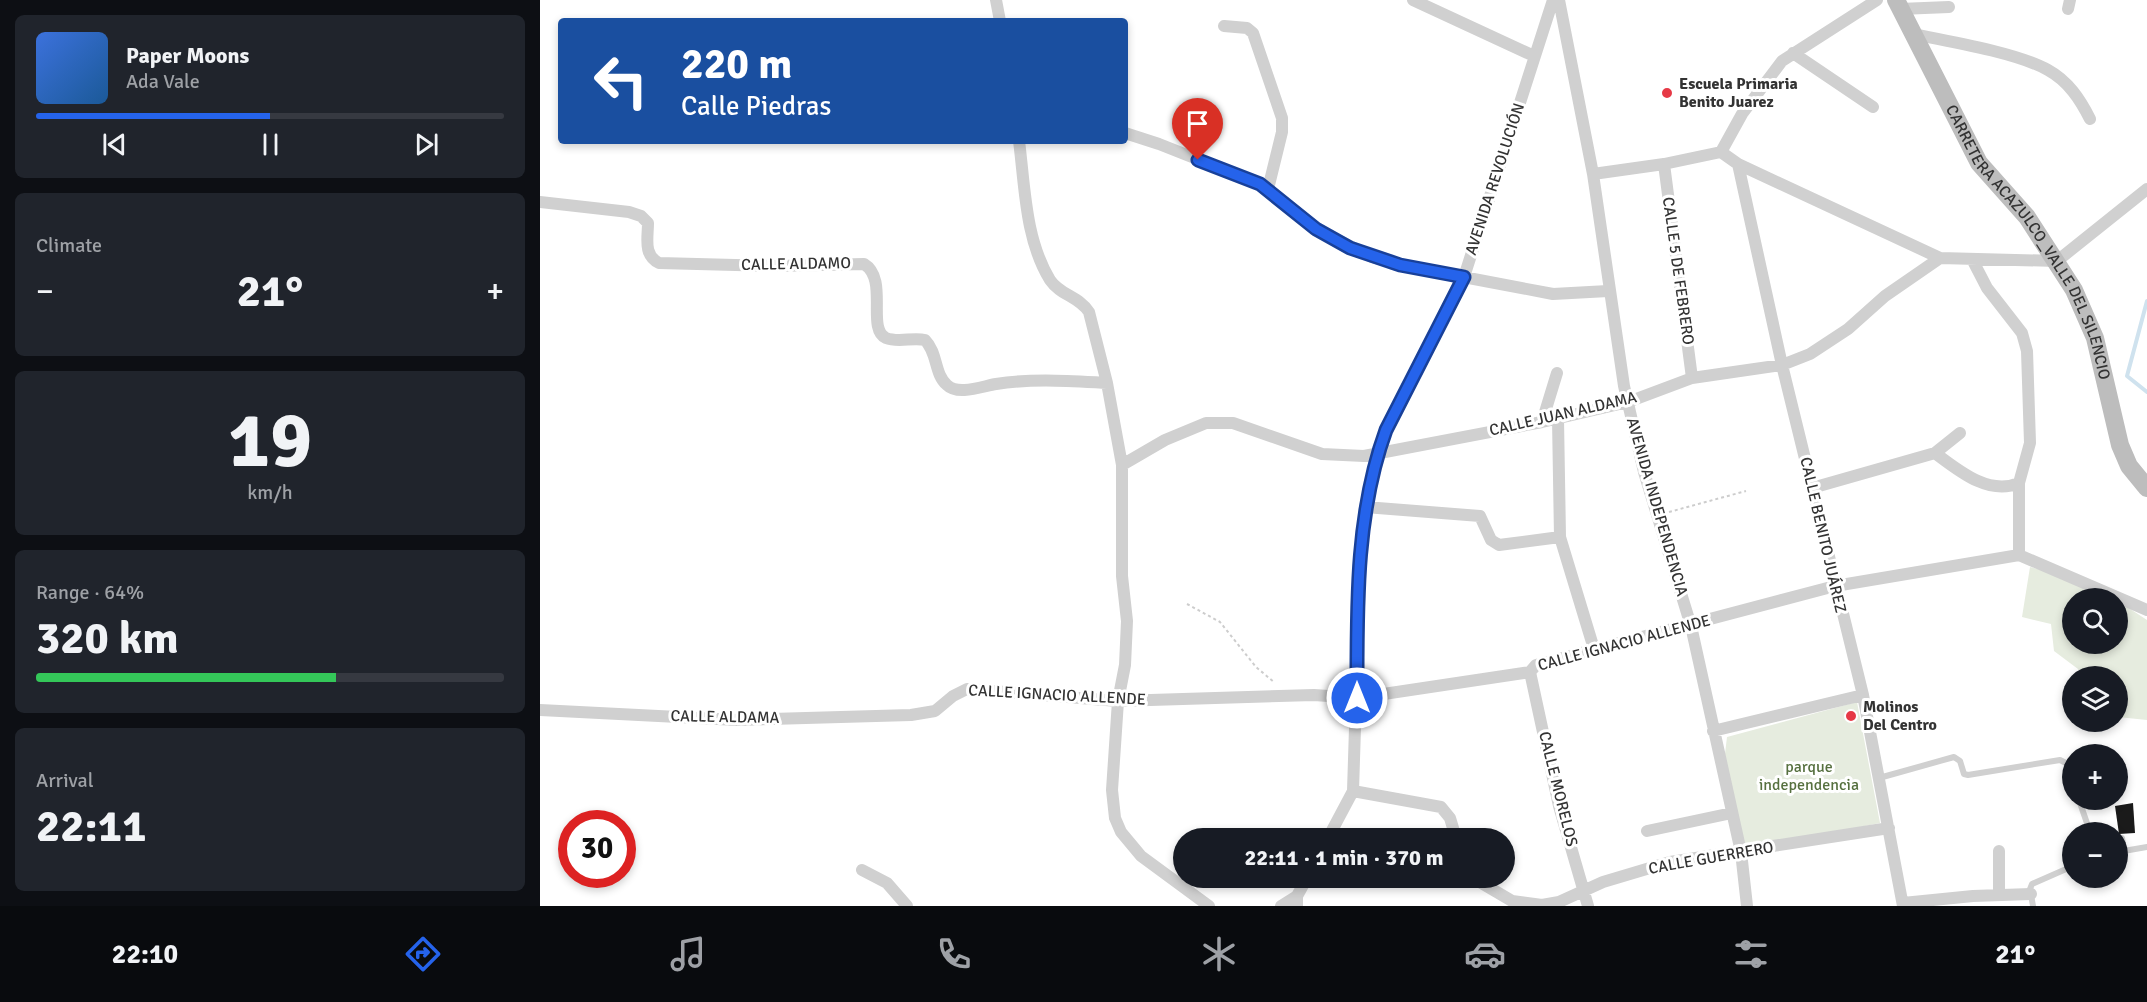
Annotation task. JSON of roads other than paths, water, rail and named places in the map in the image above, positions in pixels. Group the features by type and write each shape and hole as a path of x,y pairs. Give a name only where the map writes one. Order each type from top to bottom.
{"main road":[{"name":"CARRETERA ACAZULCO_VALLE DEL SILENCIO","path":"1898,4 1979,163 2027,217 2074,290 2095,338 2120,445 2129,466 2147,488"}],"street":[{"path":"996,0 999,18"},
{"path":"1413,0 1534,56"},
{"name":"AVENIDA REVOLUCIÓN","path":"1333,828 1353,791 1359,580 1365,507 1377,455 1386,430 1464,277 1552,0"},
{"name":"AVENIDA INDEPENDENCIA","path":"1559,0 1593,174 1608,291 1628,402 1691,626 1741,852 1747,906"},
{"path":"1721,152 1742,114 1767,77 1782,61 1877,0"},
{"path":"1898,4 1949,7"},
{"path":"1224,26 1247,28 1253,33 1278,103 1282,132 1268,189"},
{"path":"1913,34 2048,69 2072,90 2090,118"},
{"path":"1793,53 1873,107"},
{"path":"1128,134 1268,189 1316,229 1350,248 1400,265 1553,294 1608,291"},
{"path":"1019,144 1030,225 1039,258 1057,290 1086,308 1094,327 1122,465 1122,576 1127,621 1125,665 1118,701 1112,790 1115,818 1121,832 1141,856 1209,906"},
{"path":"1593,174 1664,164 1721,152 1738,164 1940,258 1972,260 2057,261 2147,189"},
{"name":"CALLE 5 DE FEBRERO","path":"1664,164 1692,378"},
{"name":"CALLE BENITO JUÁREZ","path":"1738,164 1782,365 1863,695 1903,905"},
{"name":"CALLE ALDAMO","path":"540,202 629,212 641,216 648,223 648,250 653,259 659,263 777,266 864,264 869,267 876,280 877,320 882,334 889,339 925,340 930,345 942,379 950,388 963,390 1024,379 1107,383"},
{"name":"CALLE JUAN ALDAMA","path":"1122,465 1192,427 1222,422 1233,423 1322,454 1377,455 1542,422 1628,402 1692,378 1782,365 1829,344 1885,296 1940,258"},
{"path":"1972,260 1988,288 2026,341 2030,443 2019,483 2019,555 2147,610"},
{"path":"1542,422 1557,373"},
{"path":"1558,418 1560,537 1594,649"},
{"path":"1812,488 1935,453 1959,433"},
{"path":"1935,453 1986,485 2001,489 2019,483"},
{"path":"1365,507 1480,516 1491,540 1499,545 1560,537"},
{"name":"CALLE IGNACIO ALLENDE","path":"911,715 935,711 953,696 968,689 1118,701 1314,695 1357,698 1530,672 1536,665 1691,626 1835,586 2019,555"},
{"name":"CALLE MORELOS","path":"1530,672 1559,806 1586,892 1588,906"},
{"path":"1713,731 1863,695"},
{"name":"CALLE ALDAMA","path":"540,710 737,720 911,715"},
{"path":"1353,791 1441,807 1450,818 1453,828"},
{"path":"1647,831 1732,813"},
{"name":"CALLE GUERRERO","path":"1490,888 1512,901 1542,905 1559,902 1586,892 1603,882 1652,867 1888,828"},
{"path":"1999,895 2000,851"},
{"path":"862,870 887,883 907,906"},
{"path":"1903,905 1999,895 2032,900"},
{"path":"1281,906 1297,901"}],"lane":[{"path":"1879,778 1954,757 1960,761 1964,774 1968,776 2062,761"},
{"path":"2128,850 2147,846"},
{"path":"2032,900 2031,886 2035,882 2062,871"}],"waterway":[{"path":"2147,301 2127,376 2147,392"}],"place":[{"name":"Escuela Primaria Benito Juarez","path":"1667,93"},
{"name":"Molinos Del Centro","path":"1851,716"}],"park label":[{"name":"parque independencia","path":"1809,776"}]}
